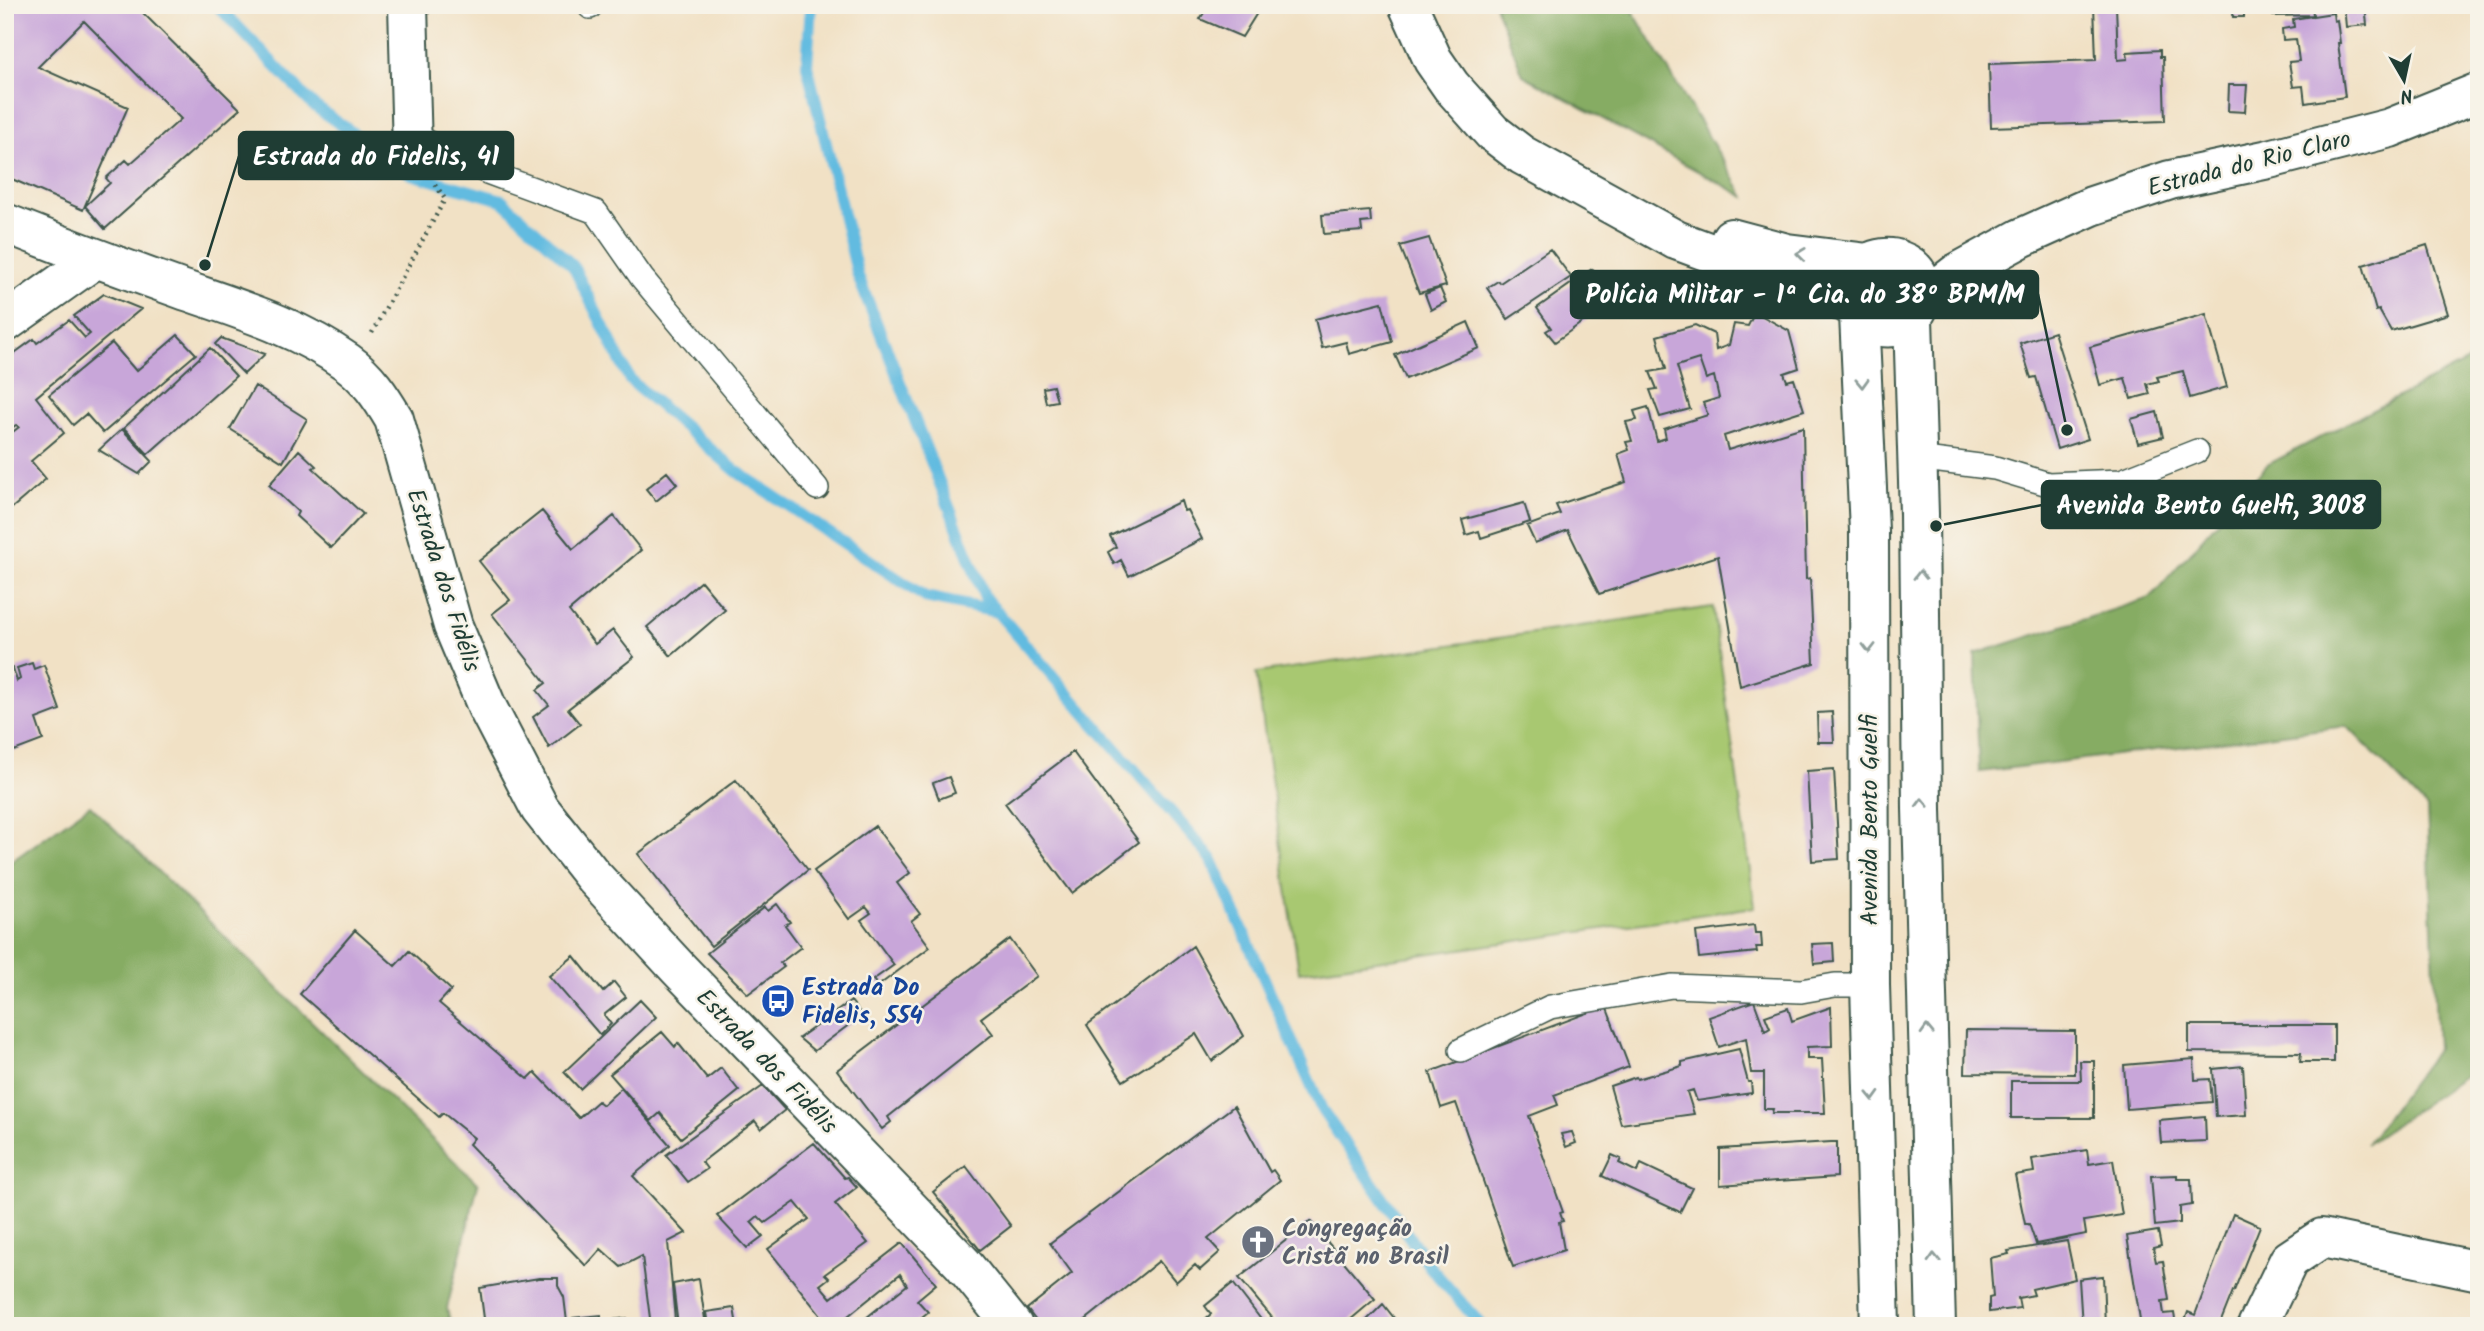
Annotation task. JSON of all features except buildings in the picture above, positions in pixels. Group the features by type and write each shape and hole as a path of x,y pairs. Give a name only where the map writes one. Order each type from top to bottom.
{"main road":[{"path":"408,5 412,142"},
{"path":"1408,5 1433,60 1451,86 1492,132 1522,155 1676,240 1857,311 1879,328 1903,324 1917,309"},
{"name":"Estrada do Rio Claro","path":"1917,309 1957,273 2021,238 2092,206 2170,180 2269,159 2390,128 2479,92"},
{"name":"Estrada do Rio Claro","path":"1610,205 1787,253 1883,261 1950,253 2021,238"},
{"name":"Estrada dos Fidélis","path":"5,223 95,259 301,334 354,367 377,391 394,419 453,626 486,708 540,809 612,896 963,1264 1013,1326"},
{"path":"5,323 95,259"},
{"path":"1857,311 1852,287 1855,277 1883,261 1915,271 1923,290 1917,309 1917,458 1922,836 1936,1326"},
{"name":"Avenida Bento Guelfi","path":"1857,311 1869,531 1870,985 1880,1326"},
{"path":"2257,1326 2289,1260 2322,1238 2479,1271"}],"lane":[{"path":"412,142 596,212 642,278 817,488"},
{"path":"1917,458 1995,468 2048,484 2121,481 2197,452"},
{"path":"1461,1050 1550,1007 1672,986 1801,991 1835,985 1870,985"}],"path":[{"path":"354,367 445,199"}],"green space":[{"path":"1495,5 1629,5 1745,197 1523,75"},
{"path":"2479,355 2479,1066 2366,1145 2437,1049 2427,808 2347,726 1979,772 1975,654 2150,598 2267,465"},
{"path":"1713,607 1755,907 1299,972 1256,673"},
{"path":"90,805 478,1184 447,1308 451,1326 5,1326 5,866"}],"waterway":[{"path":"217,5 313,105 411,174 502,200 573,266 630,380 736,471 925,597 998,612"},
{"path":"811,5 807,65 858,276 985,598 1211,858 1322,1110 1430,1267 1482,1326"}],"place":[{"name":"Estrada do Fidelis, 41","path":"205,265"},
{"name":"Polícia Militar - 1ª Cia. do 38º BPM/M","path":"2067,430"},
{"name":"Avenida Bento Guelfi, 3008","path":"1936,526"},
{"name":"Estrada Do Fidelis, 554","path":"778,1001"},
{"name":"Congregação Cristã no Brasil","path":"1258,1242"}]}
